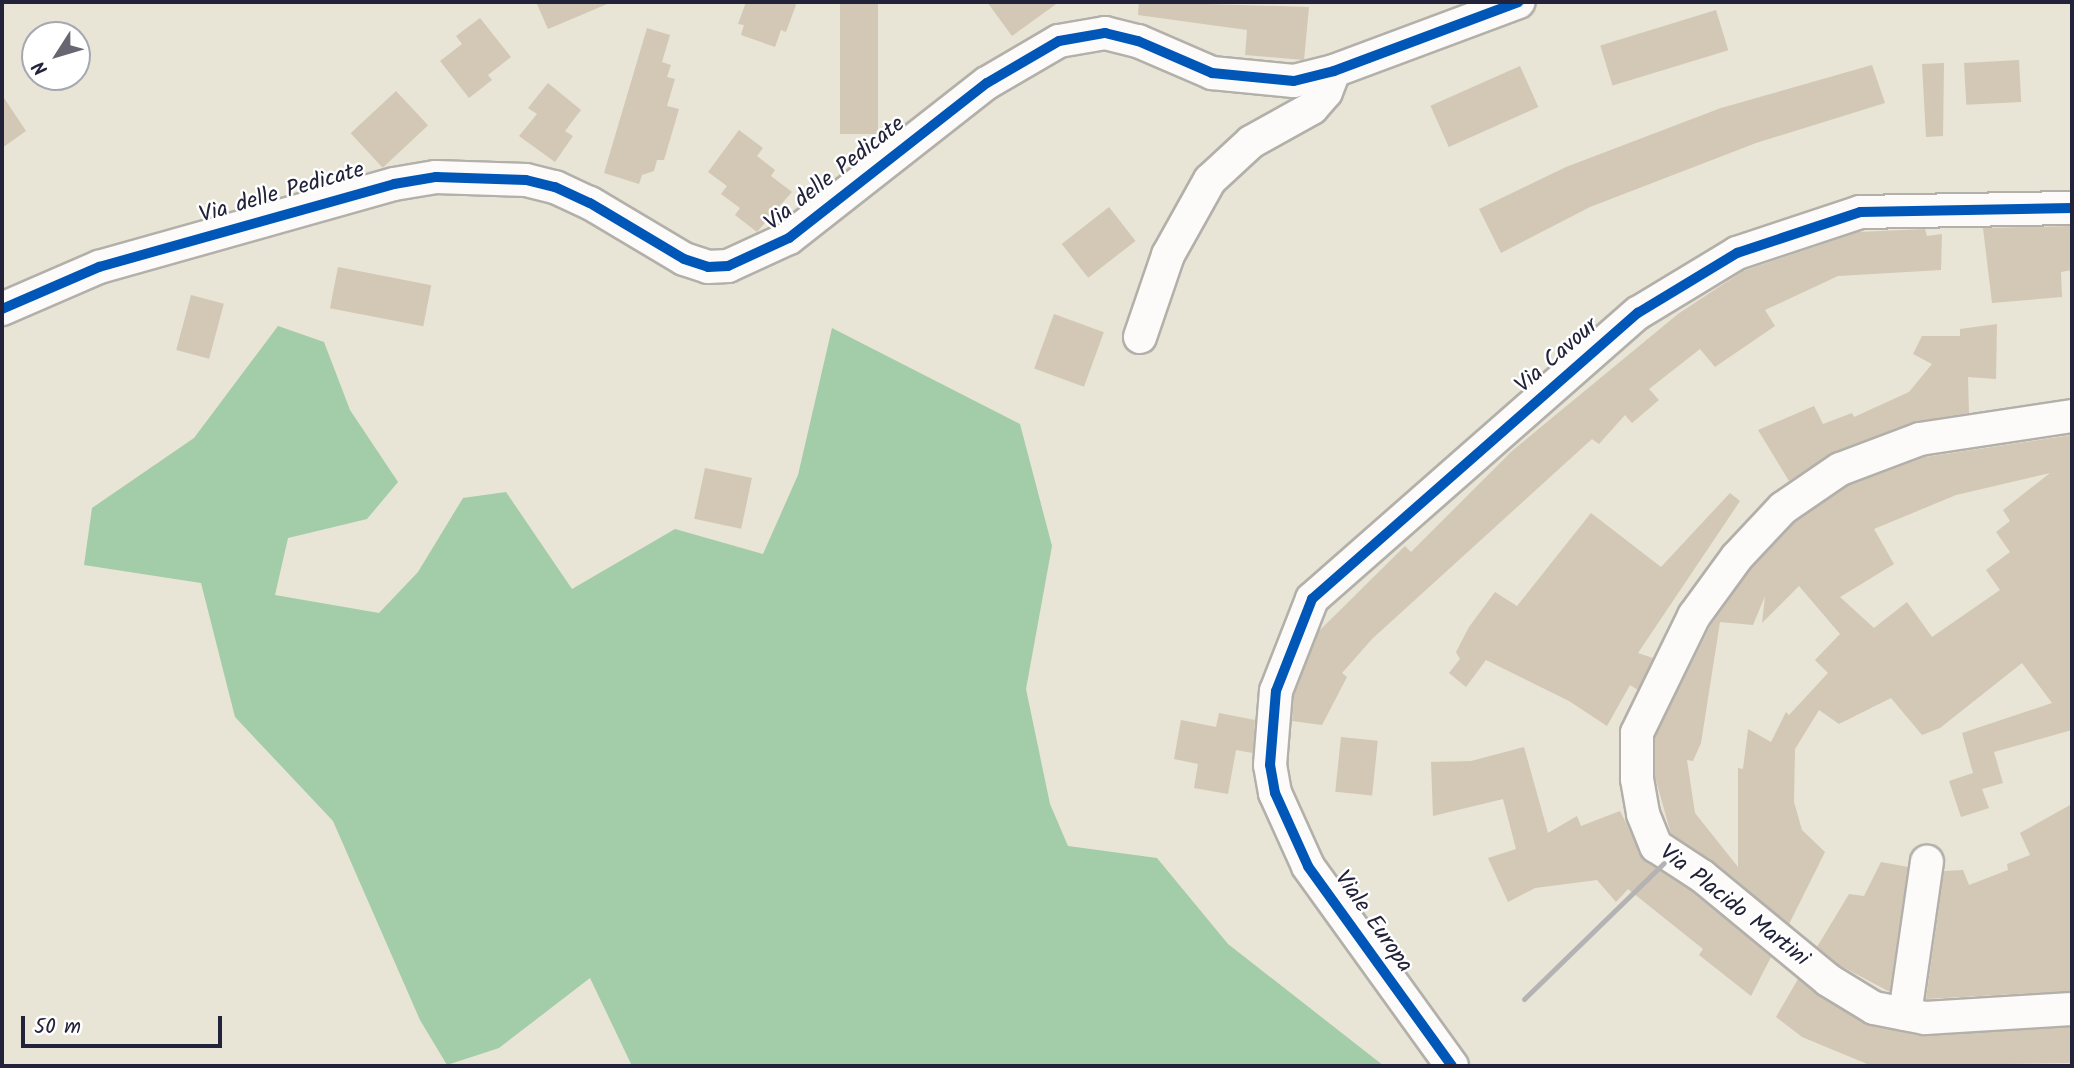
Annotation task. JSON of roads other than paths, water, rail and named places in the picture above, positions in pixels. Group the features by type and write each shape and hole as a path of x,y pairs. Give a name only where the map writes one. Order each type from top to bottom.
{"street":[{"name":"Via delle Pedicate","path":"2,309 99,267 394,184 436,177 526,180 555,187 590,203 684,259 720,267 759,256 789,238 987,83 1059,41 1091,32 1118,35 1198,70 1236,78 1294,81 1334,71 1519,2"},
{"path":"1140,337 1168,255 1210,180 1251,142 1312,108 1326,92 1334,71"},
{"name":"Via Cavour","path":"1275,793 1270,751 1276,691 1312,599 1638,313 1737,253 1860,212 2072,208"},
{"name":"Via Placido Martini","path":"2072,416 1920,439 1840,469 1783,508 1737,557 1694,616 1637,733 1637,779 1643,814 1656,846 1702,876 1828,980 1874,1008 1926,1018 2072,1009"},
{"name":"Viale Europa","path":"1275,793 1308,866 1452,1066"},
{"path":"1905,1014 1927,862"}],"railway":[{"path":"1524,999 1664,863"}]}
